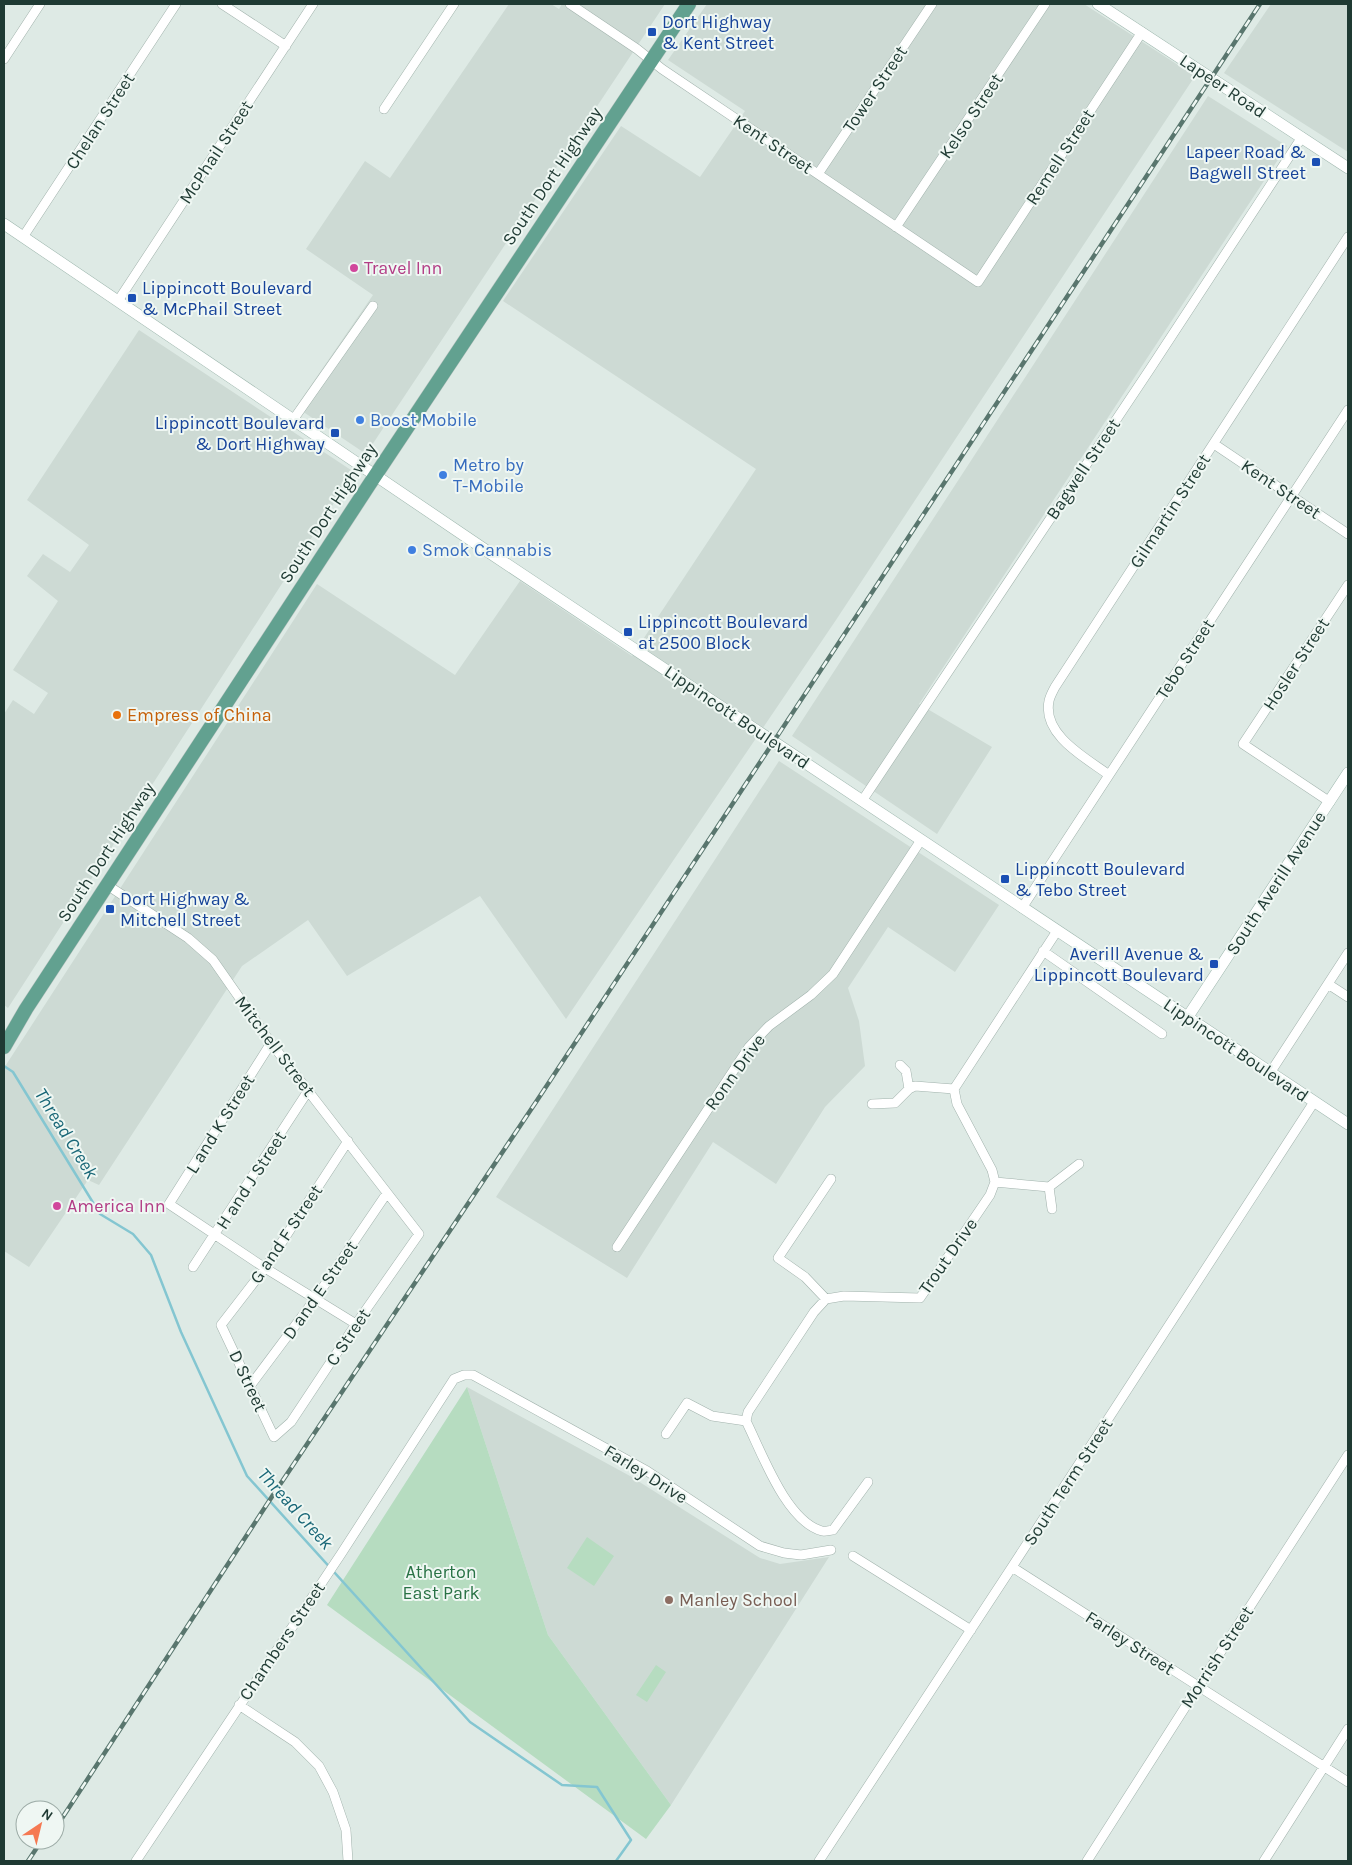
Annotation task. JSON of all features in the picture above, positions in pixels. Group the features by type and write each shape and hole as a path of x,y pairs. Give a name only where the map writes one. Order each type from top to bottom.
{"main road":[{"name":"South Dort Highway","path":"6,1044 26,1008 375,475 689,4"}],"street":[{"path":"4,59 40,4"},
{"name":"Chelan Street","path":"23,237 176,4"},
{"path":"222,4 286,46"},
{"name":"McPhail Street","path":"118,300 313,4"},
{"path":"384,109 454,4"},
{"name":"Kent Street","path":"570,4 896,228 978,282"},
{"name":"Tower Street","path":"818,174 932,4"},
{"name":"Kelso Street","path":"896,228 1045,4"},
{"name":"Lapeer Road","path":"1098,4 1348,168"},
{"name":"Remell Street","path":"978,282 1142,32"},
{"name":"Bagwell Street","path":"862,801 1302,137"},
{"name":"Lippincott Boulevard","path":"4,224 375,475 1348,1124"},
{"name":"Gilmartin Street","path":"1109,775 1068,747 1057,734 1049,715 1049,700 1055,687 1348,237"},
{"path":"293,420 373,306"},
{"name":"Tebo Street","path":"1022,908 1348,410"},
{"name":"Kent Street","path":"1214,444 1348,534"},
{"name":"Hosler Street","path":"1330,802 1243,744 1348,585"},
{"name":"South Averill Avenue","path":"1187,1018 1348,774"},
{"name":"Ronn Drive","path":"617,1247 749,1047 769,1026 811,995 833,974 921,840"},
{"name":"Mitchell Street","path":"107,885 188,938 213,960 271,1043 419,1234"},
{"path":"1057,931 954,1089 957,1104 992,1170 995,1182 1049,1187 1078,1164"},
{"path":"1043,951 1162,1034"},
{"path":"1270,1073 1348,953"},
{"path":"1328,984 1348,997"},
{"name":"L and K Street","path":"216,1235 169,1204 271,1043"},
{"path":"900,1065 906,1071 912,1087"},
{"path":"872,1104 895,1103 912,1087 954,1089"},
{"name":"H and J Street","path":"193,1267 216,1235 308,1091"},
{"name":"South Term Street","path":"819,1861 1012,1568 1314,1102"},
{"name":"G and F Street","path":"221,1324 265,1268 348,1141"},
{"path":"831,1179 778,1258 805,1276 826,1299 814,1312 748,1412 746,1421 778,1487 794,1512 808,1524 823,1531 833,1530 868,1482"},
{"name":"Trout Drive","path":"826,1299 844,1296 920,1298 990,1195 995,1182"},
{"path":"1049,1187 1052,1209"},
{"name":"D and E Street","path":"250,1386 315,1299 387,1193"},
{"name":"C Street","path":"274,1437 291,1422 419,1234"},
{"path":"216,1235 265,1268 356,1324"},
{"name":"D Street","path":"221,1324 274,1437"},
{"name":"Farley Drive","path":"464,1376 473,1375 647,1471 760,1546 784,1553 801,1555 831,1550"},
{"name":"Chambers Street","path":"136,1861 341,1554 454,1379 464,1376"},
{"path":"666,1434 688,1403 712,1416 746,1421"},
{"name":"Morrish Street","path":"1088,1861 1198,1686 1348,1455"},
{"path":"853,1556 971,1630"},
{"name":"Farley Street","path":"1012,1568 1348,1782"},
{"path":"239,1705 295,1742 319,1766 333,1792 346,1830 348,1861"},
{"path":"1264,1861 1348,1729"}],"shaded area":[{"path":"509,4 551,4 559,9 562,4 665,4 366,454 296,407 373,295 306,249 365,161 390,178"},
{"path":"707,4 1084,4 1195,76 836,620 566,1019 480,896 347,976 308,920 242,966 99,1185 88,1180 29,1267 4,1251 4,1068 317,584 455,675 520,581 632,656 756,469 503,301 621,126 700,177 745,111 668,60"},
{"path":"1271,4 1348,4 1348,152 1224,73"},
{"path":"1208,96 1287,146 919,704 992,747 937,834 792,736"},
{"path":"139,330 354,472 8,1008 4,1005 4,714 13,700 34,714 48,693 13,670 58,601 27,576 43,554 70,572 89,545 27,500"},
{"path":"779,761 999,905 955,972 888,927 848,988 859,1021 865,1066 825,1107 776,1184 713,1142 627,1278 496,1197"},
{"name":"Manley School","path":"467,1387 630,1476 760,1558 780,1564 829,1557 671,1805 548,1635"}],"green space":[{"name":"Atherton East Park","path":"467,1387 548,1635 671,1805 646,1839 327,1605"},
{"path":"587,1537 614,1556 594,1586 567,1568"},
{"path":"656,1665 666,1672 647,1702 636,1695"}],"waterway":[{"name":"Thread Creek","path":"4,1066 13,1072 100,1214 133,1234 151,1255 181,1332 247,1476 470,1722 562,1785 597,1787 631,1840 616,1861"}],"railway":[{"path":"65,1814 273,1495 536,1102 1260,4"},
{"path":"28,1861 35,1850"}],"place":[{"name":"Dort Highway & Kent Street","path":"652,32"},
{"name":"Lapeer Road & Bagwell Street","path":"1316,162"},
{"name":"Travel Inn","path":"354,268"},
{"name":"Lippincott Boulevard & McPhail Street","path":"132,298"},
{"name":"Boost Mobile","path":"360,420"},
{"name":"Lippincott Boulevard & Dort Highway","path":"335,433"},
{"name":"Metro by T-Mobile","path":"443,475"},
{"name":"Smok Cannabis","path":"412,550"},
{"name":"Lippincott Boulevard at 2500 Block","path":"628,632"},
{"name":"Empress of China","path":"117,715"},
{"name":"Lippincott Boulevard & Tebo Street","path":"1005,879"},
{"name":"Dort Highway & Mitchell Street","path":"110,909"},
{"name":"Averill Avenue & Lippincott Boulevard","path":"1214,964"},
{"name":"America Inn","path":"57,1206"},
{"name":"Manley School","path":"669,1600"}]}
